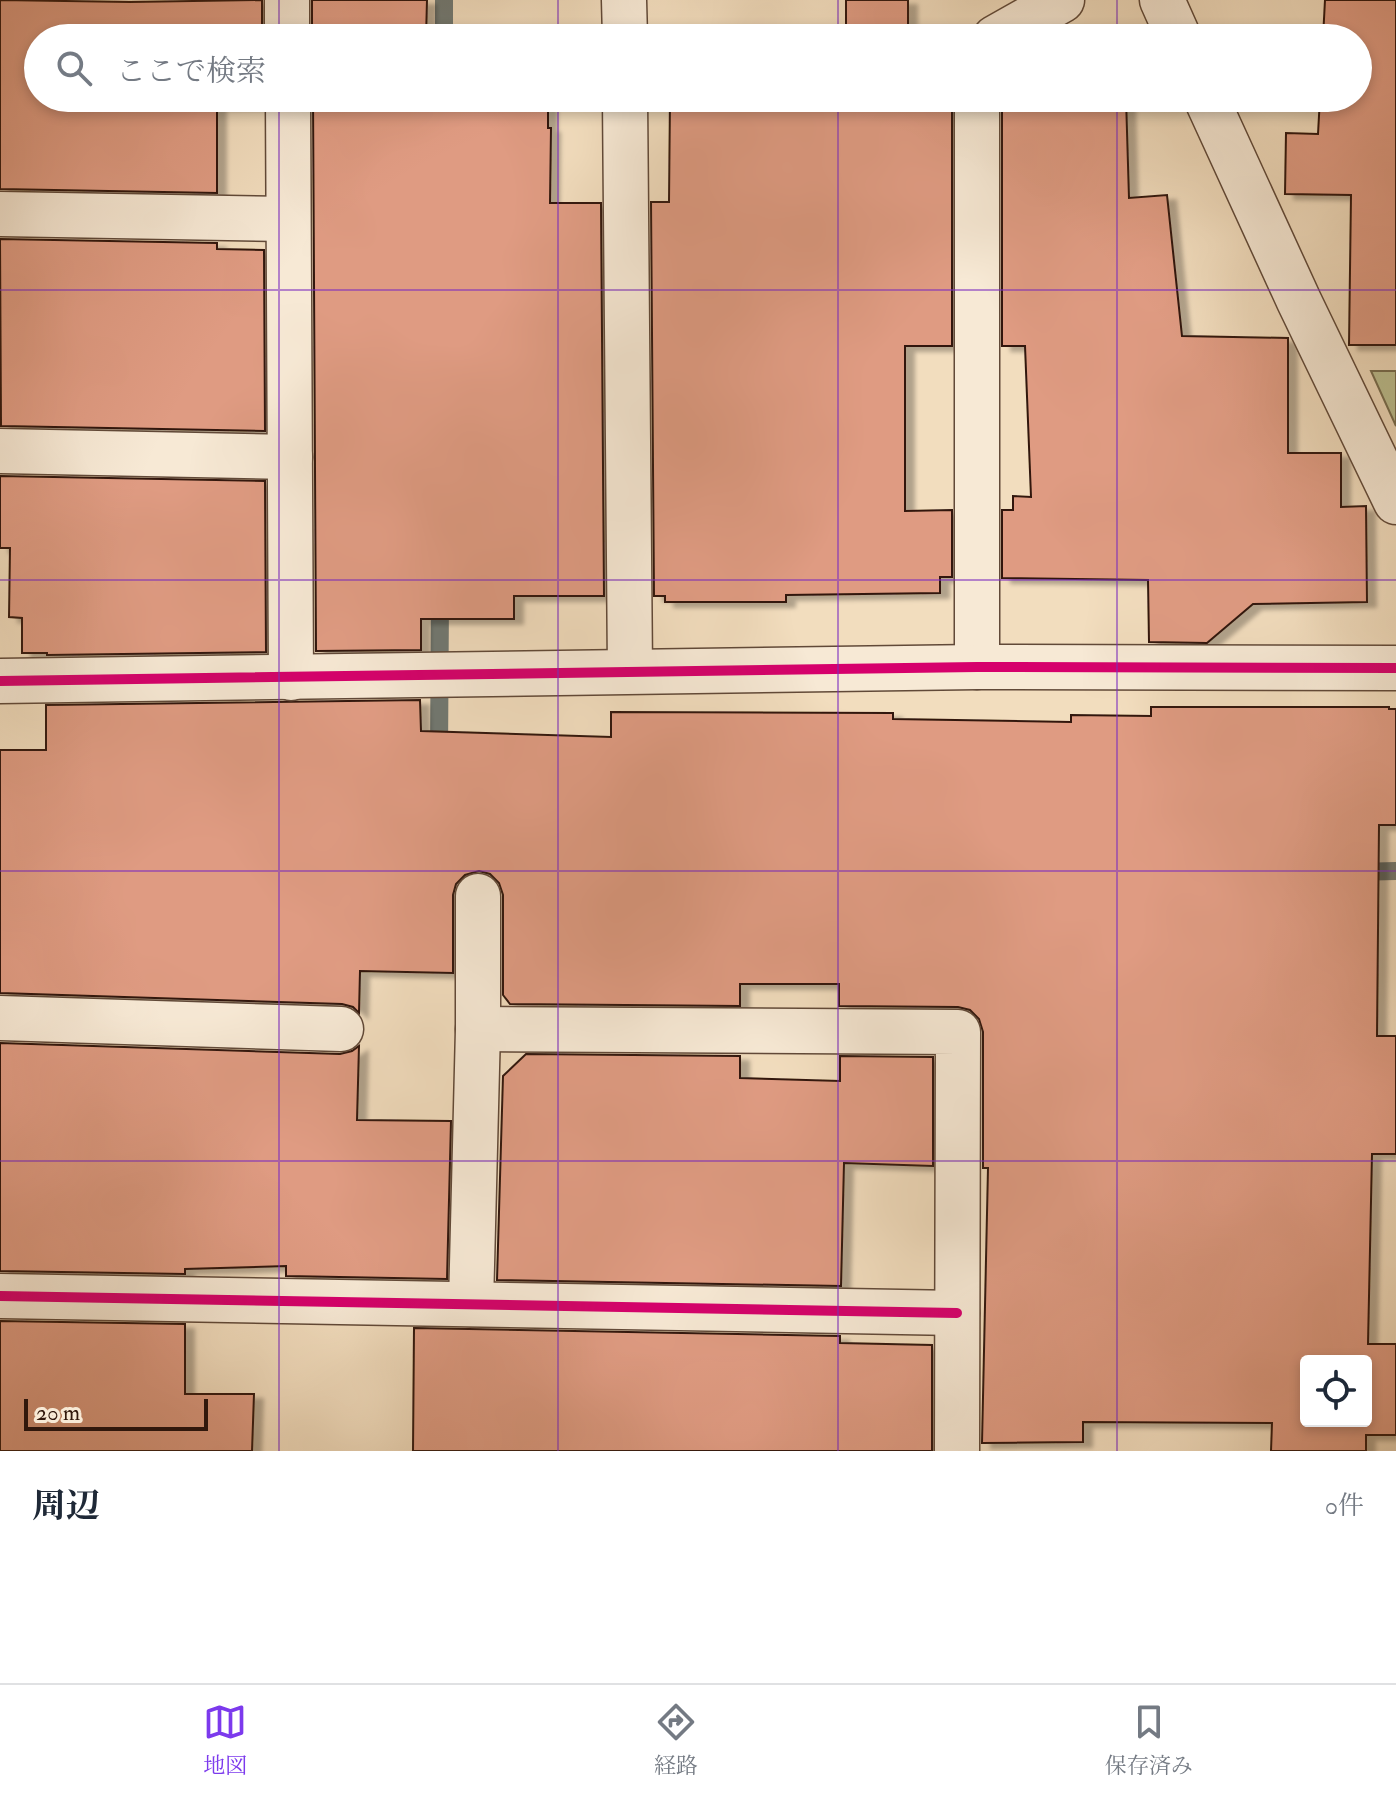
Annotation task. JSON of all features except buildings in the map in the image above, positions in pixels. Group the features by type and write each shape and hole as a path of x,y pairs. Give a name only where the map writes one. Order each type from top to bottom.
{"street":[{"path":"287,0 287,24"},
{"path":"624,0 625,24"},
{"path":"1020,24 1062,0"},
{"path":"1162,0 1173,24"},
{"path":"288,112 291,678"},
{"path":"625,112 630,671"},
{"path":"977,112 977,667"},
{"path":"1212,112 1396,502"},
{"path":"0,214 288,219"},
{"path":"0,451 290,457"},
{"path":"0,681 977,667 1396,668"},
{"path":"471,1304 478,896"},
{"path":"0,1018 341,1029"},
{"path":"478,1029 958,1032 957,1451"},
{"path":"0,1296 957,1313"}],"green space":[{"path":"1371,371 1396,371 1396,426"}],"waterway":[{"path":"444,0 444,24"},
{"path":"439,756 440,597"},
{"path":"1355,872 1396,871"}],"cycle path":[{"path":"0,681 977,667 1396,668"},
{"path":"0,1296 957,1313"}]}
